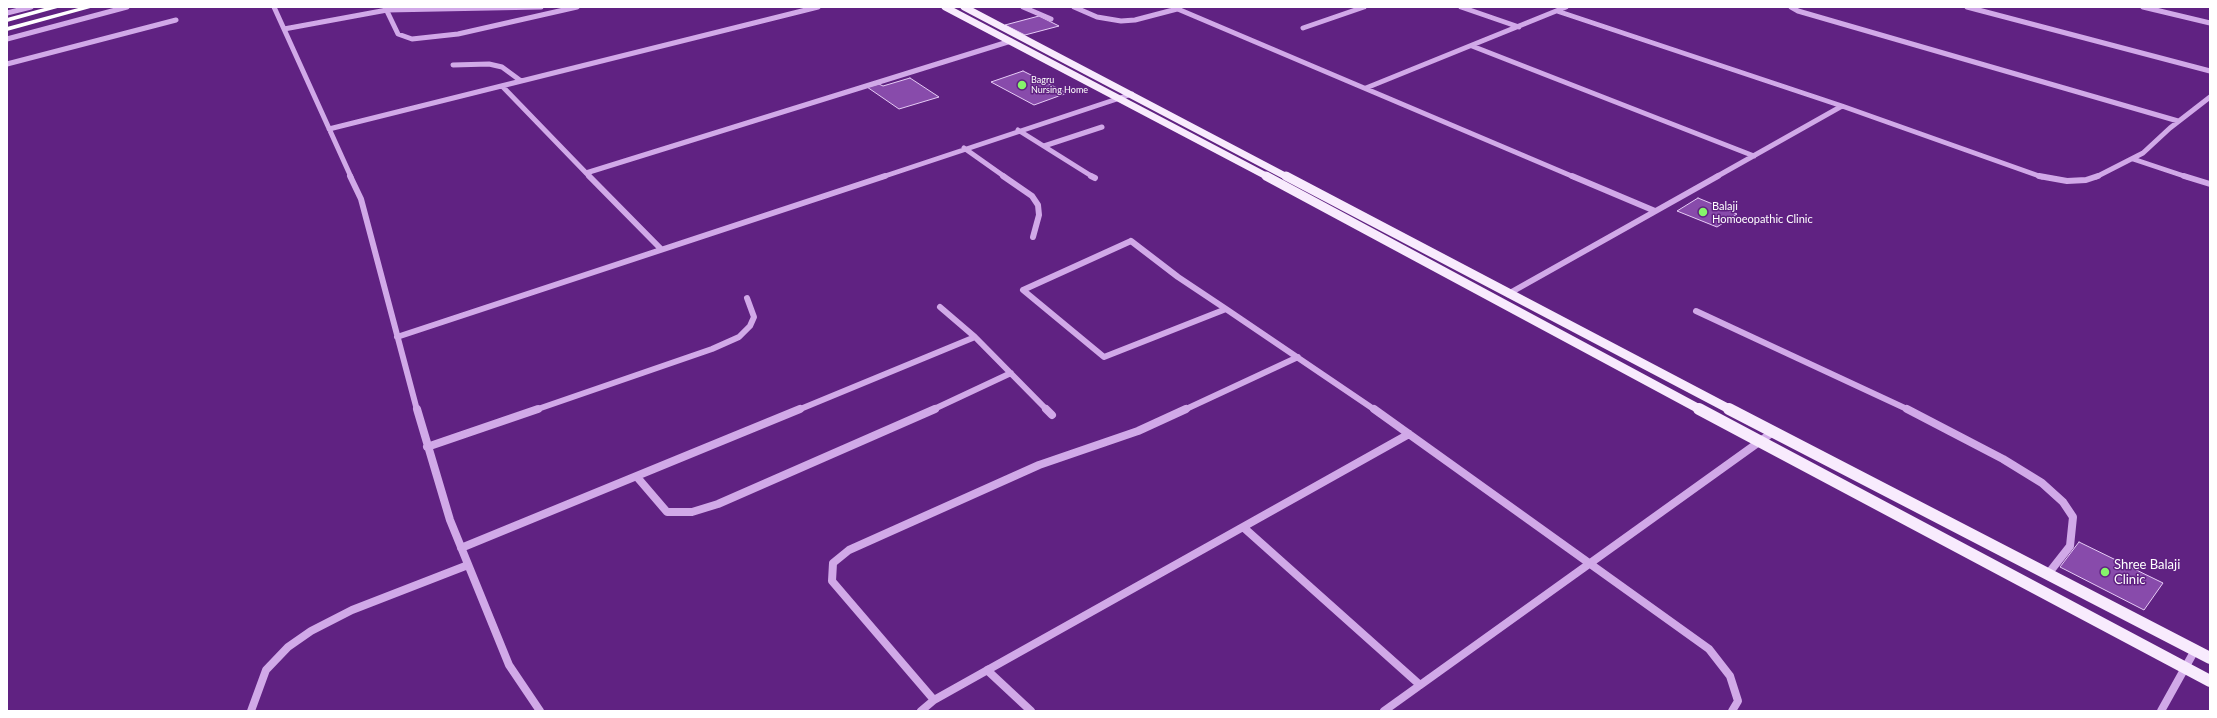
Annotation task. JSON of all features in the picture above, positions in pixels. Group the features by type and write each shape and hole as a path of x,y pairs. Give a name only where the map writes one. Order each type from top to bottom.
{"highway":[{"path":"7,20 58,7"},
{"path":"7,29 90,7"}],"main road":[{"path":"945,7 1121,98 1762,441 1962,550 2210,681"},
{"path":"964,7 1132,94 1508,294 2210,658"}],"street":[{"path":"7,13 31,7"},
{"path":"7,39 127,7"},
{"path":"274,7 360,198 397,337 450,520 509,665 540,711"},
{"path":"284,29 386,9 541,7"},
{"path":"569,7 577,7"},
{"path":"386,9 398,34 412,39 425,39 458,34 577,7"},
{"path":"329,129 818,7"},
{"path":"1023,7 1051,19"},
{"path":"1074,7 1098,17 1121,22 1135,20 1175,8 1655,211"},
{"path":"1303,28 1364,7"},
{"path":"1461,7 1519,27"},
{"path":"1366,88 1566,7"},
{"path":"1791,7 1798,11 2178,121"},
{"path":"1967,7 2210,71"},
{"path":"2143,7 2210,23"},
{"path":"1557,11 1842,106 2044,177 2067,181 2086,180 2106,173 2133,159 2178,121 2210,97"},
{"path":"7,64 176,20"},
{"path":"586,172 1011,41"},
{"path":"1472,46 1754,156"},
{"path":"453,65 489,64 502,67 521,81"},
{"path":"502,86 661,249"},
{"path":"397,337 1018,130 1132,94"},
{"path":"1508,294 1842,106"},
{"path":"1044,146 1102,127"},
{"path":"1018,130 1095,178"},
{"path":"964,148 1032,196 1038,205 1039,215 1033,237"},
{"path":"2133,159 2210,184"},
{"path":"1226,309 1104,357 1023,290 1131,241 1178,277 1226,309 1298,357 1409,434 1710,649 1730,676 1738,701 1732,711"},
{"path":"428,447 712,349 739,337 750,326 754,317 747,298"},
{"path":"940,307 975,337 1052,415"},
{"path":"1696,311 1909,410 2003,459 2042,483 2063,502 2073,517 2070,546 2048,574"},
{"path":"461,548 637,478 975,337"},
{"path":"934,700 832,581 833,563 849,550 1025,472 1138,431 1298,357"},
{"path":"637,478 667,512 692,512 725,501 989,385 1011,373"},
{"path":"1384,711 1773,432"},
{"path":"921,711 934,700 1409,434"},
{"path":"1243,527 1420,685"},
{"path":"250,711 266,670 288,647 311,631 352,610 468,565"},
{"path":"2161,711 2195,650"},
{"path":"987,670 1031,711"}],"building":[{"path":"1039,16 1059,26 1025,35 1005,25"},
{"path":"1023,71 1067,93 1034,105 991,82"},
{"path":"910,78 939,97 899,109 867,87 879,84 883,86"},
{"path":"1698,198 1737,214 1717,227 1677,211"},
{"path":"2079,542 2163,583 2144,610 2060,567"}],"place":[{"name":"Bagru Nursing Home","path":"1022,85"},
{"name":"Balaji Homoeopathic Clinic","path":"1703,212"},
{"name":"Shree Balaji Clinic","path":"2105,572"}]}
